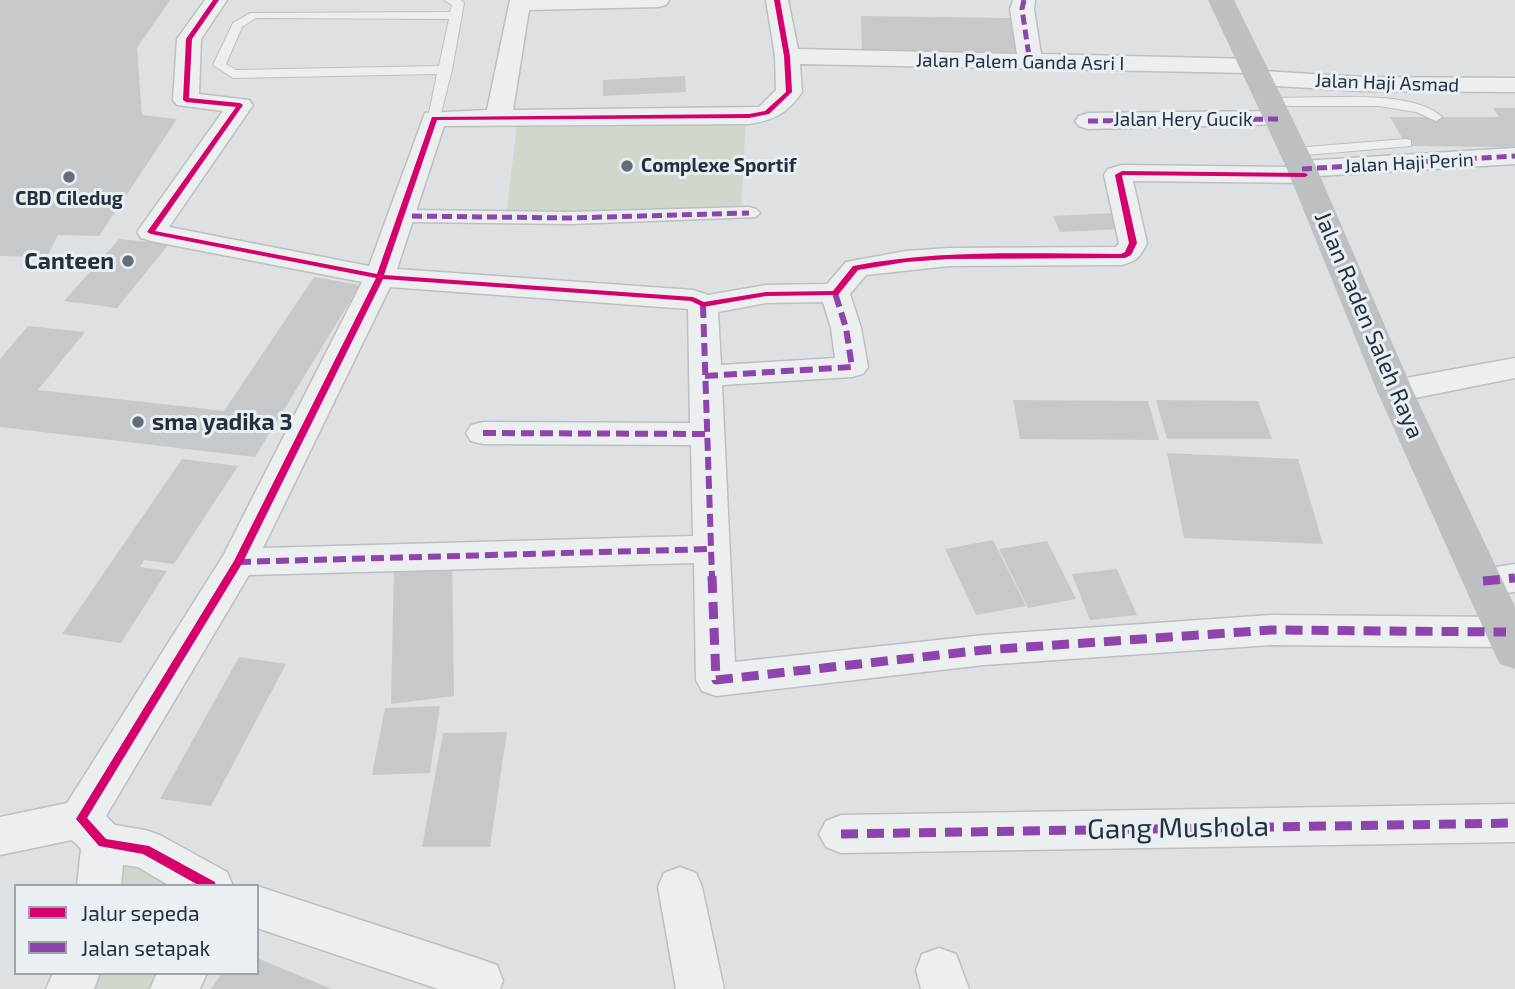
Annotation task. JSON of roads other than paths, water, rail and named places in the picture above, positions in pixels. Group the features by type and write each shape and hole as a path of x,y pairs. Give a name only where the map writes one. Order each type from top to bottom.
{"main road":[{"name":"Jalan Raden Saleh Raya","path":"1221,0 1300,165 1395,391 1499,580 1510,642"}],"street":[{"path":"216,0 189,39 186,100 240,105 151,232 380,277 693,299 703,305 766,294 835,293 846,328 852,367 705,376"},
{"path":"499,116 519,3 658,0"},
{"path":"99,884 92,831 237,562 380,277 434,118 749,116 767,113 789,92 787,56 776,0"},
{"path":"1024,0 1022,9 1030,63"},
{"name":"Jalan Palem Ganda Asri I","path":"787,56 1030,63 1265,91"},
{"name":"Jalan Haji Asmad","path":"1265,91 1363,84 1515,85"},
{"name":"Jalan Hery Gucik","path":"1088,121 1265,91"},
{"name":"Jalan Haji Perin","path":"835,293 856,268 906,260 1122,256 1128,253 1133,243 1118,175 1126,173 1189,174 1300,165 1515,156"},
{"path":"412,216 570,218 749,213"},
{"path":"703,305 716,680 984,650 1271,629 1510,642"},
{"path":"1395,391 1515,369"},
{"path":"483,433 708,434"},
{"path":"237,562 710,549"},
{"name":"Gang Mushola","path":"841,834 1515,823"},
{"path":"0,836 92,831 145,849 207,884"},
{"path":"680,887 701,989"},
{"path":"259,907 480,981"}],"lane":[{"path":"434,118 458,3 450,0"},
{"path":"446,70 233,74 219,65 237,25 254,15 455,16"},
{"path":"1265,91 1400,102 1424,109 1436,117"},
{"path":"1300,165 1406,143"}],"place":[{"name":"Complexe Sportif","path":"627,166"},
{"name":"CBD Ciledug","path":"69,177"},
{"name":"Canteen","path":"128,261"},
{"name":"sma yadika 3","path":"138,422"}]}
